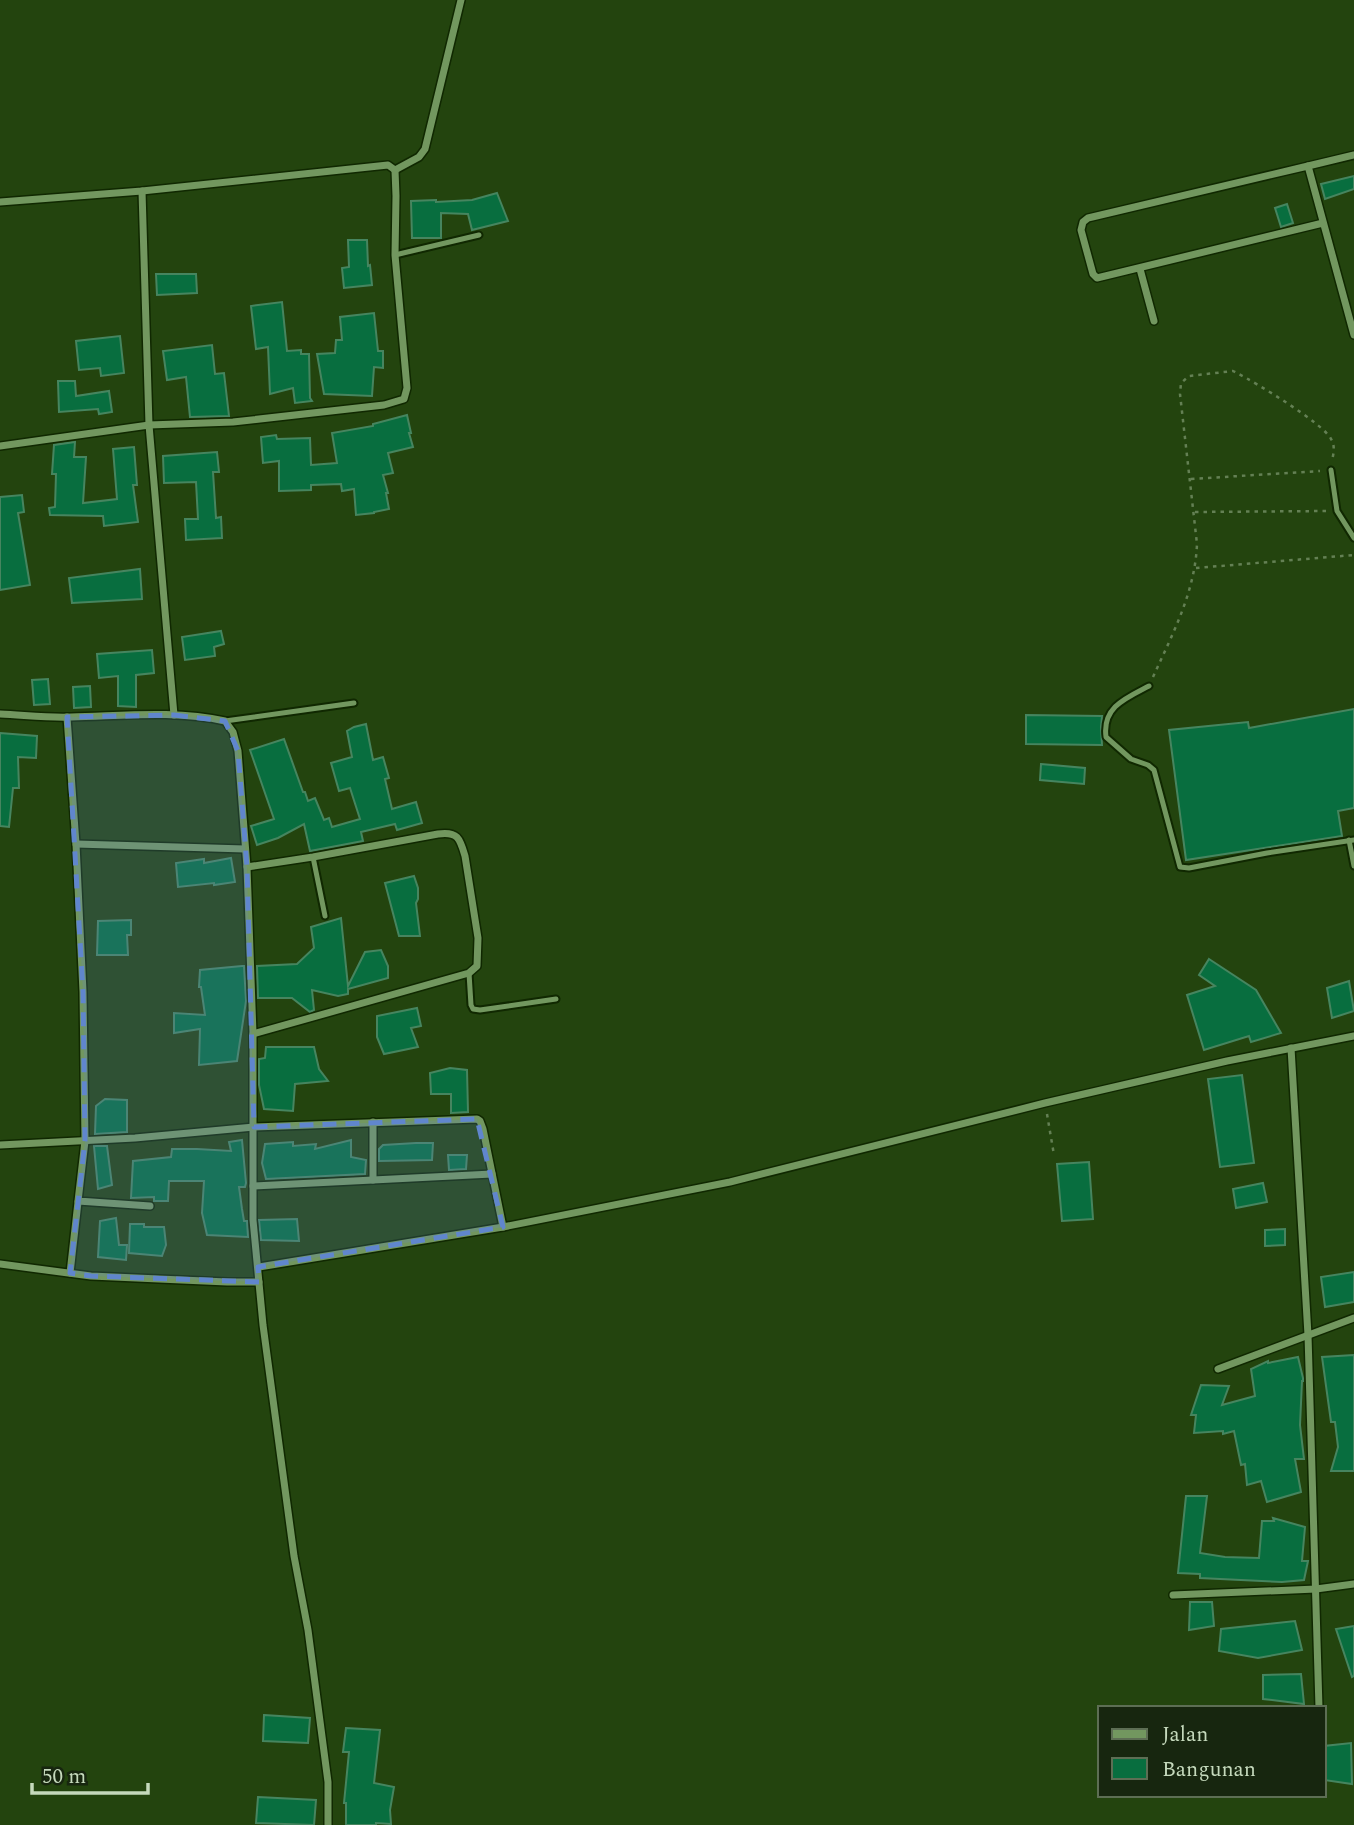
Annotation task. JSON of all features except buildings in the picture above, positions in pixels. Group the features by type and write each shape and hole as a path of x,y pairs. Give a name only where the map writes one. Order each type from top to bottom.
{"street":[{"path":"395,170 419,157 425,149 461,0"},
{"path":"1323,223 1097,278 1093,274 1082,230 1083,222 1088,218 1354,155"},
{"path":"0,202 142,191 388,165 395,170"},
{"path":"1308,166 1354,335"},
{"path":"0,446 149,425 233,422 384,405 404,399 407,388 395,255 395,170"},
{"path":"142,191 149,425 174,715"},
{"path":"1140,268 1154,321"},
{"path":"0,714 67,718 205,716 225,721 233,732 238,751 247,867 253,1034 253,1220 263,1325 328,1782 328,1825"},
{"path":"67,718 83,992 85,1141 69,1273"},
{"path":"247,867 313,858 438,834 455,835 465,856 478,938 477,966 469,973 253,1034"},
{"path":"76,844 245,849"},
{"path":"258,1266 503,1227 730,1182 1045,1103 1354,1035"},
{"path":"1291,1048 1308,1335 1319,1706"},
{"path":"0,1145 135,1138 254,1127 477,1119 482,1125 503,1227"},
{"path":"373,1122 373,1180"},
{"path":"253,1186 492,1174"},
{"path":"78,1202 150,1206"},
{"path":"0,1264 91,1276 259,1282"},
{"path":"1218,1370 1354,1318"},
{"path":"1173,1595 1354,1584"}],"lane":[{"path":"395,255 479,235"},
{"path":"1331,470 1338,511 1354,538"},
{"path":"1149,686 1125,698 1111,710 1105,727 1106,737 1131,759 1154,770 1180,867 1189,869 1352,840 1354,866"},
{"path":"225,721 354,703"},
{"path":"313,858 325,916"},
{"path":"469,973 473,1009 556,999"}],"path":[{"path":"1149,686 1185,605 1196,568 1195,512 1180,394 1181,383 1189,376 1233,372 1307,417 1333,440 1331,470 1191,479"},
{"path":"1195,512 1338,511"},
{"path":"1196,568 1354,555"},
{"path":"1045,1103 1054,1155"}],"highlighted area":[{"path":"174,715 225,721 238,751 247,867 254,1127 477,1119 503,1227 258,1267 259,1282 70,1273 85,1141 83,992 67,717"}]}
